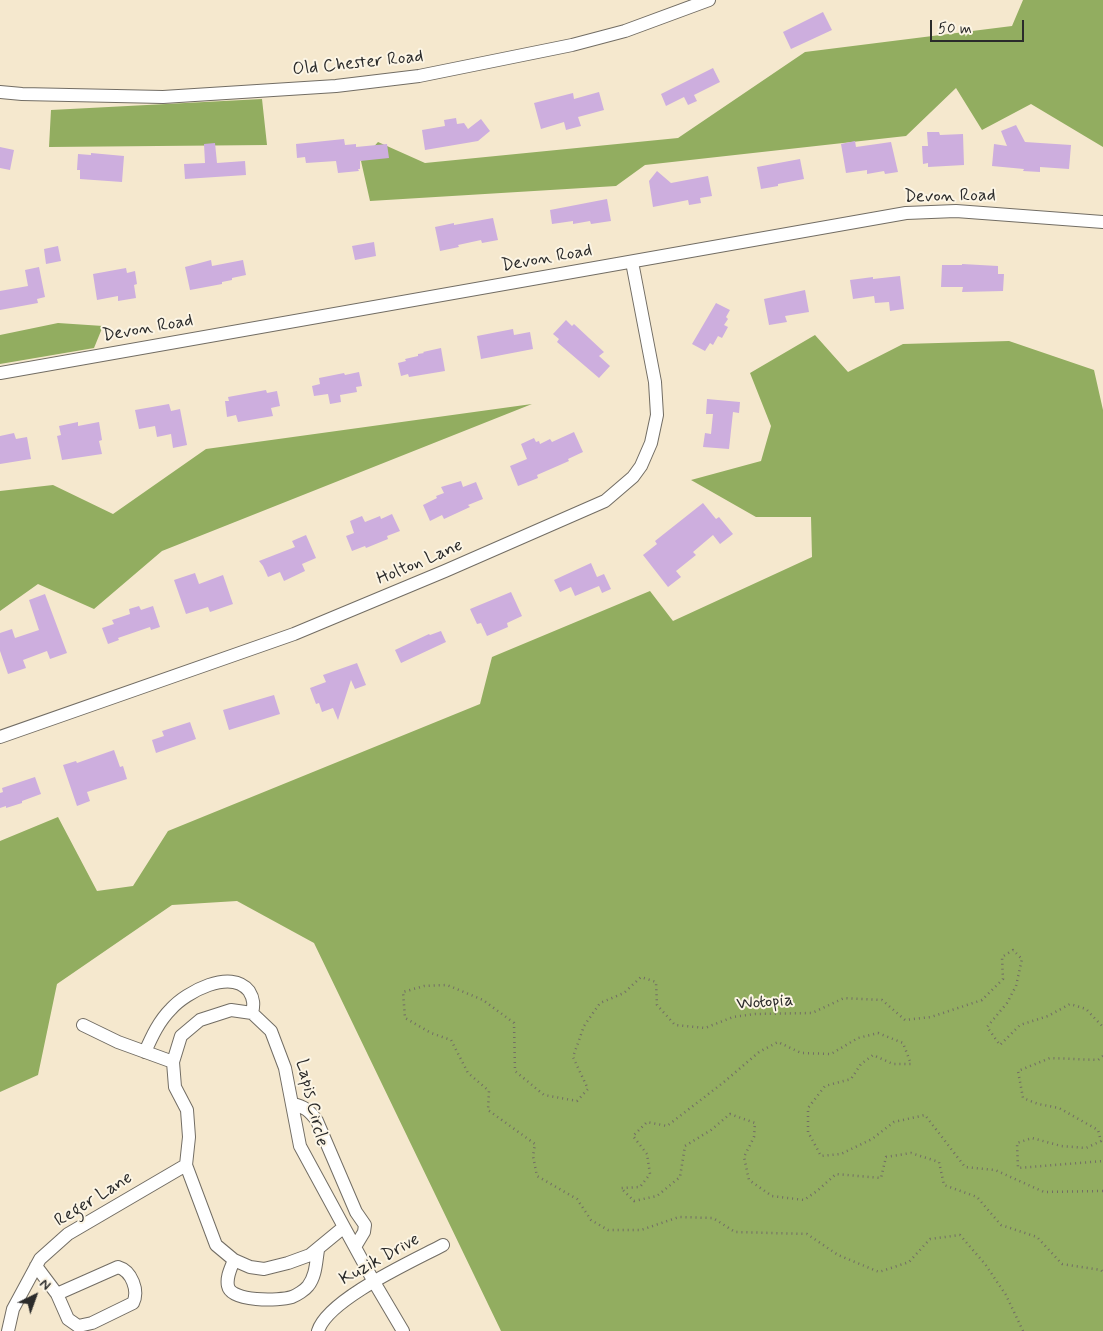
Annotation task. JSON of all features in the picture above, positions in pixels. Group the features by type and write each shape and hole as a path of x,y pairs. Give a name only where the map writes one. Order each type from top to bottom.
{"street":[{"name":"Old Chester Road","path":"0,92 163,97 336,86 419,76 572,45 625,30 709,0"},
{"name":"Devon Road","path":"0,373 906,213 956,211 1103,222"},
{"name":"Holton Lane","path":"0,737 294,634 605,501 633,477 641,466 651,443 657,415 657,399 649,342 632,262"},
{"path":"145,1052 156,1028 171,1008 191,993 212,984 226,981 234,981 242,985 252,996 254,1005 252,1013 231,1010 200,1020 181,1036 173,1062 175,1087 187,1110 189,1137 186,1165 216,1245 234,1260 250,1267 264,1268 288,1263 310,1255 344,1227"},
{"name":"Lapis Circle","path":"252,1013 271,1031 285,1068 300,1146 374,1282 403,1331"},
{"path":"83,1025 118,1042 173,1062"},
{"path":"292,1104 302,1106 310,1111 317,1121 356,1212 365,1225 364,1232 355,1247"},
{"name":"Reger Lane","path":"8,1331 13,1310 40,1259 68,1234 186,1165"},
{"name":"Kuzik Drive","path":"318,1331 320,1325 344,1300 443,1245"},
{"path":"234,1260 228,1277 228,1287 231,1292 240,1297 273,1300 292,1297 306,1288 313,1278 318,1250"},
{"path":"36,1266 58,1294 68,1319 78,1326 92,1323 133,1303 136,1294 129,1275 124,1269 118,1267 58,1294"}],"path":[{"name":"Wotopia","path":"1023,1331 1006,1295 985,1264 960,1235 930,1239 909,1262 879,1272 838,1255 807,1234 735,1232 713,1218 679,1217 641,1230 608,1230 590,1220 577,1199 537,1176 533,1156 535,1144 488,1110 489,1091 468,1073 451,1040 431,1034 405,1018 403,992 424,986 447,985 483,1000 514,1023 515,1071 544,1095 577,1101 588,1090 573,1057 584,1026 600,1003 624,993 641,977 656,982 656,1005 675,1025 705,1028 733,1016 812,1013 844,998 882,1000 905,1020 931,1017 982,1000 1004,979 1002,957 1013,950 1022,959 1016,986 1007,1003 987,1028 1000,1045 1020,1025 1048,1016 1070,1004 1086,1009 1103,1026"},
{"path":"1103,1191 1044,1192 995,1170 965,1167 925,1115 894,1122 872,1139 841,1154 821,1156 808,1132 808,1108 825,1086 851,1079 861,1064 873,1056 892,1064 910,1064 903,1043 878,1033 858,1038 831,1054 801,1053 778,1042 759,1052 667,1126 648,1122 633,1136 647,1154 650,1174 640,1188 621,1188 634,1201 657,1196 680,1177 685,1146 711,1130 730,1114 755,1123 754,1138 744,1157 749,1180 772,1196 804,1200 836,1174 881,1178 886,1157 911,1153 938,1162 944,1185 977,1197 1001,1225 1037,1237 1062,1264 1101,1270 1103,1272"},
{"path":"1103,1056 1098,1060 1050,1058 1018,1072 1023,1098 1038,1104 1059,1108 1098,1130 1101,1141 1086,1148 1060,1146 1032,1138 1017,1143 1018,1168 1103,1160"}],"green space":[{"path":"1023,0 1103,0 1103,147 1031,104 982,130 956,88 906,136 645,165 616,186 370,201 361,161 378,142 425,163 678,138 805,52 1012,26"},
{"path":"262,99 267,145 49,147 51,110"},
{"path":"58,323 103,326 94,348 0,364 0,335"},
{"path":"815,335 848,372 903,344 1009,341 1094,370 1103,410 1103,1331 501,1331 314,943 237,901 172,905 57,984 38,1075 0,1092 0,841 58,817 97,891 133,886 168,831 480,704 492,657 650,591 673,621 812,557 811,517 756,517 691,480 761,461 771,426 750,373"},
{"path":"532,404 162,551 94,609 38,584 0,611 0,491 53,485 113,514 206,449"}],"building":[{"path":"823,12 832,30 791,49 783,32"},
{"path":"713,68 720,82 694,95 697,101 688,105 684,97 666,106 661,94"},
{"path":"599,92 604,110 578,117 581,126 566,130 564,122 541,129 534,103 573,93 574,99"},
{"path":"456,118 457,124 464,123 468,129 481,119 490,131 478,141 425,150 422,130 445,126 444,120"},
{"path":"1016,125 1025,142 1071,145 1069,169 1040,167 1040,172 992,166 994,144 1007,146 1001,131"},
{"path":"927,132 939,132 940,135 963,134 964,165 928,167 928,163 923,164 922,146 928,146"},
{"path":"344,139 345,145 356,144 356,147 387,144 389,158 360,161 359,171 338,173 336,161 306,163 305,157 297,158 296,144"},
{"path":"855,141 856,147 891,142 898,172 885,174 884,171 867,174 867,170 846,173 841,144"},
{"path":"215,143 217,163 245,161 246,175 185,179 184,164 205,163 204,144"},
{"path":"0,147 14,150 10,170 0,168"},
{"path":"91,153 124,156 122,182 80,179 80,170 77,170 78,154 91,155"},
{"path":"800,159 804,179 761,189 757,167"},
{"path":"657,171 671,183 708,176 712,196 700,198 701,203 689,205 688,200 653,207 649,181"},
{"path":"607,199 611,221 591,224 590,221 573,224 573,221 552,224 550,210"},
{"path":"493,218 498,240 482,243 481,240 440,251 435,227"},
{"path":"374,242 376,256 355,260 352,246"},
{"path":"58,246 61,261 46,264 44,249"},
{"path":"211,260 212,266 243,260 246,275 232,278 232,280 222,282 222,284 190,290 185,267"},
{"path":"942,265 998,266 998,274 1004,274 1003,291 962,292 963,287 941,287"},
{"path":"39,267 45,297 37,299 38,303 0,310 0,291 28,286 25,270"},
{"path":"126,268 127,273 135,271 137,284 134,285 136,298 118,301 118,296 97,300 93,274"},
{"path":"900,276 904,309 890,311 889,302 875,303 874,296 853,299 850,280"},
{"path":"805,290 809,312 785,316 787,322 769,325 764,299"},
{"path":"716,303 730,310 724,325 728,327 722,338 718,336 713,345 710,343 705,351 692,344"},
{"path":"566,320 572,326 574,324 604,352 599,356 610,366 599,378 557,342 559,339 553,334"},
{"path":"513,329 514,335 530,332 533,349 481,359 477,336"},
{"path":"441,348 445,371 409,377 408,374 401,376 398,363 418,356 418,354 423,352"},
{"path":"359,372 362,386 356,387 357,392 340,395 341,402 330,404 328,394 314,396 312,386 320,384 319,378"},
{"path":"266,390 267,393 277,391 280,406 271,408 273,416 238,422 236,415 227,417 225,401 229,401 228,397"},
{"path":"707,399 740,402 739,413 733,412 729,449 703,447 705,433 711,434 713,414 706,414"},
{"path":"169,404 171,411 180,409 187,445 173,448 171,434 157,437 155,426 139,429 135,410"},
{"path":"78,422 78,426 99,422 102,440 99,441 102,454 62,460 57,436 61,435 59,426"},
{"path":"574,432 583,452 568,459 569,461 537,475 538,478 518,486 510,466 527,459 521,444 534,438 540,444 550,439 552,442"},
{"path":"14,433 16,439 27,437 31,459 0,464 0,436"},
{"path":"461,481 463,487 476,482 483,499 468,505 470,507 444,519 442,515 430,521 423,505 444,493 441,487"},
{"path":"703,503 716,519 719,517 733,534 720,544 713,535 693,552 696,555 676,571 681,577 668,587 643,555 657,544 655,541"},
{"path":"392,514 400,531 387,536 388,539 366,548 365,546 352,551 346,536 354,533 350,521 362,516 365,522 380,516 381,519"},
{"path":"306,535 316,558 302,564 305,571 284,581 280,572 268,577 259,561 295,547 292,541"},
{"path":"591,563 597,577 604,574 611,589 602,593 599,586 575,596 571,587 560,592 554,580"},
{"path":"195,573 199,584 223,575 233,604 210,612 208,607 186,614 174,580"},
{"path":"511,592 522,616 507,623 508,627 487,636 481,623 477,624 470,609"},
{"path":"45,594 67,653 50,659 47,651 23,660 26,668 8,674 0,651 0,633 12,629 15,638 39,630 29,600"},
{"path":"139,606 141,610 153,606 160,627 151,630 150,627 118,638 119,640 108,644 102,628 114,624 112,620 130,614 129,609"},
{"path":"441,631 446,642 401,663 395,650 429,634"},
{"path":"357,663 366,685 355,689 351,680 338,720 333,708 322,712 319,703 316,704 310,688 326,682 323,675"},
{"path":"274,695 280,714 229,730 223,710"},
{"path":"190,722 196,739 156,753 152,740 164,736 162,731"},
{"path":"114,750 120,767 123,766 127,779 87,792 90,801 77,806 63,765 76,761 77,763"},
{"path":"35,777 41,794 22,801 22,803 0,808 2,788"}]}
